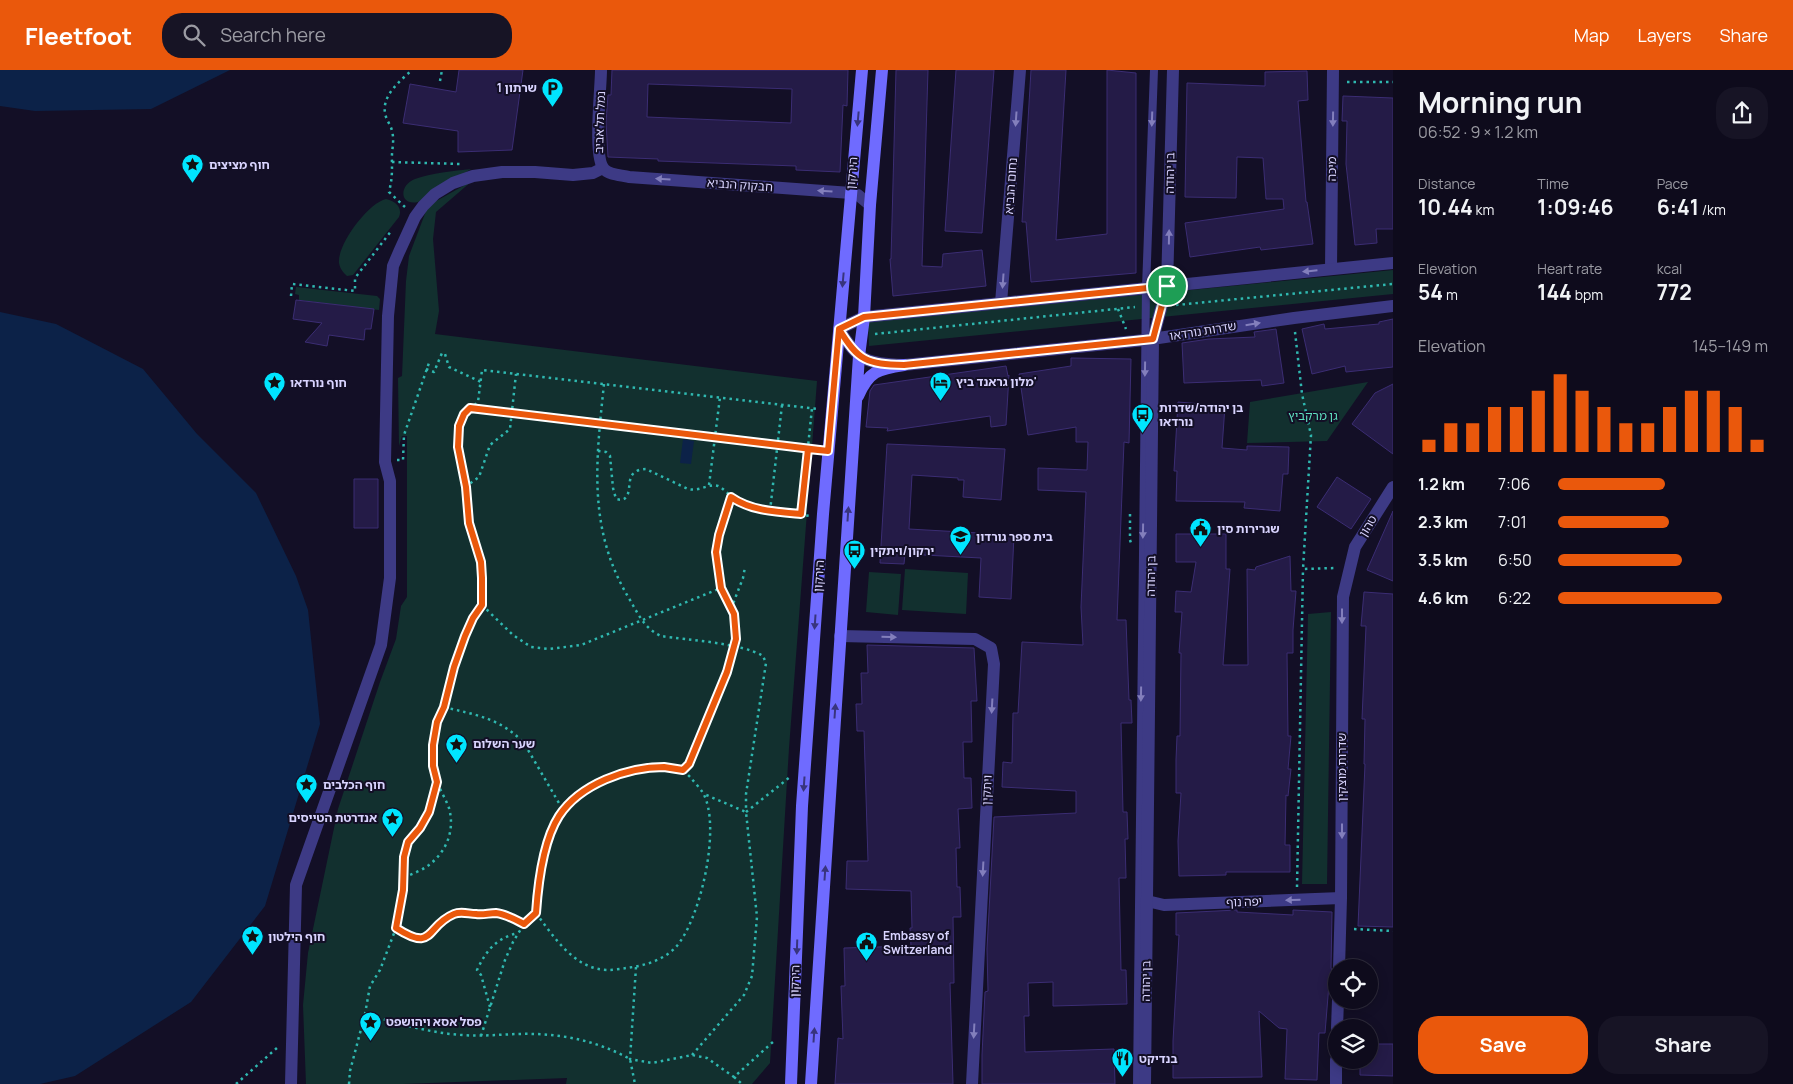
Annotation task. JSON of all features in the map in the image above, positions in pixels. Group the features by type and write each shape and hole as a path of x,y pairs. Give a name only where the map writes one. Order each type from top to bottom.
{"main road":[{"name":"הירקון","path":"791,1084 802,806 828,451 862,70"},
{"name":"הירקון","path":"811,1084 859,356 864,317 870,205 882,70"},
{"path":"856,400 863,384 872,373 882,368 904,365"}],"street":[{"name":"נמל תל אביב","path":"602,70 598,144 599,161 605,170"},
{"name":"נחום הנביא","path":"1002,303 1020,70"},
{"name":"בן יהודה","path":"1145,1084 1149,340 1167,286 1173,70"},
{"name":"מיכה","path":"1331,269 1333,76"},
{"name":"חבקוק הנביא","path":"605,170 629,176 851,192"},
{"path":"291,1084 296,885 380,645 388,605 390,578 390,481 385,462 388,316 393,266 415,218 423,206 435,194 453,183 473,176 502,172 573,175 605,170"},
{"path":"851,192 870,205"},
{"path":"859,356 848,344 839,329 864,317 1393,263"},
{"name":"שדרות נורדאו","path":"859,356 871,362 904,365 1149,340 1294,318 1393,306"},
{"name":"טהון","path":"1350,568 1355,547 1393,487"},
{"name":"שדרות מוצקין","path":"1339,959 1342,597 1350,568"},
{"name":"ויתקין","path":"840,636 975,640 991,648 994,664 972,1084"},
{"name":"יפה נוף","path":"1147,901 1164,905 1341,898"},
{"path":"1336,1069 1336,1084"}],"lane":[{"name":"בן יהודה","path":"1137,1084 1149,340 1146,288 1154,70"}],"path":[{"path":"412,70 390,91 385,104 385,112 392,130 394,145 393,174 389,192 415,218"},
{"path":"440,81 442,70"},
{"path":"1333,76 1393,82"},
{"path":"392,162 467,164"},
{"path":"290,296 292,284 355,290 355,278 396,225"},
{"path":"1179,305 1393,284"},
{"path":"862,336 1118,309"},
{"path":"1294,318 1302,394 1311,435 1303,569 1297,899"},
{"path":"426,369 434,372 442,353 445,354 449,367 481,382"},
{"path":"404,455 404,435 430,360"},
{"path":"404,877 429,865 447,844 451,830 448,807 437,782 433,766 433,745 437,722 444,707 454,667 473,618 482,605 481,562 469,523 466,487 458,447 458,436 459,426 464,414 478,402 482,370 818,409"},
{"path":"466,487 479,476 486,451 490,445 510,429 516,374"},
{"path":"604,384 596,468 597,494 604,543 614,570 642,620 652,632 661,636 734,646 756,651 763,656 766,664 746,794 746,812 757,917 752,976 744,995 692,1055"},
{"path":"709,486 720,398"},
{"path":"770,511 782,404"},
{"path":"470,408 828,451"},
{"path":"801,514 812,408"},
{"path":"598,451 606,452 610,456 612,488 616,499 626,498 630,491 630,477 634,473 646,469 688,489 695,491 709,486 718,486 731,497 747,505 770,511 810,516"},
{"path":"683,770 689,764 697,746 727,672 734,646 736,628 734,614 721,588 716,552 719,535 731,497"},
{"path":"731,609 743,578 745,567"},
{"path":"1303,569 1350,568"},
{"path":"482,605 513,635 531,647 549,649 581,645 721,588"},
{"path":"444,707 490,719 504,725 516,734 524,743 563,810"},
{"path":"704,794 710,817 710,845 704,883 685,935 674,948 662,958 636,967 607,970 587,966 565,950 536,913 537,892 549,839 558,818 563,810 591,787 612,776 633,771 664,767 683,770 704,794 746,812"},
{"path":"746,812 791,776"},
{"path":"349,1084 350,1071 365,1014 370,986 380,970 396,928 403,890 404,857 408,842 420,828 429,812 437,782"},
{"path":"396,928 411,937 419,939 428,936 444,920 455,913 466,912 475,915 496,913 524,924"},
{"path":"481,1036 505,960 524,924 536,913"},
{"path":"1340,929 1393,931"},
{"path":"490,1008 481,976 477,970 485,954 500,940 509,935 519,933"},
{"path":"635,1084 630,1059 636,967"},
{"path":"365,1014 428,1031 481,1036 535,1034 574,1038 614,1050 630,1059 652,1063 692,1055 707,1058 742,1084"},
{"path":"236,1084 291,1035"},
{"path":"734,1077 774,1040"}],"green space":[{"path":"471,169 418,202 407,201 404,198 403,194 406,186 415,179"},
{"path":"472,181 436,212 433,239 439,311 435,334 817,381 789,748 770,1063 752,1084 566,1084 567,1078 403,1084 306,1084 303,1005 308,953 338,809 396,639 401,606 407,597 407,436 402,436 399,446 398,378 402,376 406,281 409,256 426,211 431,204"},
{"path":"386,199 399,207 399,217 353,275 347,276 339,263 343,246 348,236 371,208"},
{"path":"1393,270 1393,294 869,346 868,322"},
{"path":"296,287 377,296 380,299 379,310 299,300 299,295 295,294"},
{"name":"גן מרקביץ","path":"1368,382 1327,441 1247,443 1250,402"},
{"path":"905,569 968,573 966,614 902,610"},
{"path":"869,572 901,574 898,615 866,612"},
{"path":"1331,612 1327,884 1302,884 1308,614"}],"water":[{"path":"0,70 230,70 151,109 35,111 0,106"},
{"path":"0,312 56,324 143,369 197,434 256,493 296,576 308,610 320,724 265,906 191,1002 75,1076 40,1084 0,1084"},
{"path":"683,439 694,441 691,464 680,463"}],"building":[{"path":"459,70 523,70 512,150 458,152 458,131 403,123 410,84 456,92"},
{"path":"612,70 848,70 847,106 843,105 840,172 796,170 796,166 658,161 658,159 608,157 606,122 608,95 611,95","holes":["648,84 792,89 791,123 647,117"]},
{"path":"896,70 928,70 922,266 942,267 943,254 982,250 986,286 893,296 890,259"},
{"path":"956,70 994,70 982,233 945,231"},
{"path":"1031,70 1066,70 1056,240 1107,234 1107,70 1136,73 1136,273 1031,282 1026,222 1022,222"},
{"path":"1307,71 1308,100 1298,101 1306,202 1313,244 1261,250 1260,247 1190,257 1185,223 1284,209 1283,199 1266,199 1263,158 1237,157 1236,198 1185,197 1187,83 1265,86 1265,72"},
{"path":"1343,96 1393,98 1393,229 1376,229 1377,243 1355,245 1346,164 1347,121 1342,121"},
{"path":"296,300 374,309 371,329 365,329 364,340 329,335 327,346 305,342 322,323 293,319"},
{"path":"1393,319 1393,367 1346,372 1345,366 1312,374 1302,329 1324,324 1325,329 1379,324 1379,322"},
{"path":"1276,329 1284,383 1262,386 1261,380 1184,383 1182,343 1209,339 1255,337 1254,332"},
{"path":"1071,358 1131,359 1129,443 1124,442 1117,620 1126,620 1129,700 1131,700 1132,723 1121,723 1123,812 1127,812 1128,839 1125,839 1126,878 1119,878 1121,970 1126,970 1127,1004 1053,1006 1053,982 1028,983 1029,1016 1024,1016 1025,1052 1114,1049 1115,1084 982,1084 985,992 988,991 987,949 994,817 1076,813 1076,791 1002,787 1003,762 1012,763 1013,713 1018,713 1022,642 1083,645 1081,607 1086,492 1038,490 1038,468 1087,470 1088,442 1076,442 1076,427 1028,435 1019,374 1071,366"},
{"name":"מלון גראנד ביץ'","path":"1006,366 1009,375 1006,425 991,427 990,416 887,431 888,428 866,427 870,391 874,385"},
{"path":"1393,384 1393,454 1352,424 1375,393"},
{"path":"1178,402 1225,406 1222,448 1247,450 1247,446 1289,447 1288,474 1283,474 1280,511 1244,508 1245,502 1176,501 1177,471 1174,471"},
{"path":"887,444 1005,449 1001,500 963,497 964,480 958,480 958,478 912,475 909,529 1014,535 1011,599 979,597 981,558 905,554 904,564 880,563"},
{"path":"1337,477 1371,499 1351,529 1317,507"},
{"path":"354,479 378,479 378,528 354,528"},
{"path":"1393,511 1393,581 1367,570"},
{"path":"1176,534 1226,534 1226,569 1230,569 1223,665 1248,665 1247,569 1255,570 1256,567 1290,556 1291,591 1296,591 1293,653 1287,653 1288,736 1291,736 1288,769 1291,769 1288,796 1286,795 1285,845 1290,845 1290,872 1226,872 1226,875 1179,876 1178,841 1181,793 1176,793 1176,760 1177,736 1180,736 1181,653 1179,653 1182,612 1175,612 1176,591 1191,592 1196,562 1176,562"},
{"path":"1364,592 1393,594 1393,927 1358,926 1365,764 1365,719 1362,719 1366,626 1361,626"},
{"path":"867,645 974,648 977,701 971,701 972,742 963,742 964,778 971,778 972,808 958,809 960,848 956,848 957,887 960,887 961,917 953,917 954,983 950,983 953,1084 835,1084 838,1038 843,1039 841,986 845,986 844,948 911,946 911,891 846,889 847,861 868,861 864,731 857,731 856,704 862,704 861,673 868,673"},
{"path":"1237,910 1237,912 1293,915 1293,910 1332,912 1331,959 1328,959 1328,996 1325,1033 1319,1033 1317,1080 1285,1079 1287,1029 1279,1028 1259,1011 1262,1077 1173,1078 1173,1041 1179,935 1176,935 1176,913"},
{"path":"1378,1044 1393,1044 1393,1076 1360,1075 1360,1069 1378,1069"}],"place":[{"name":"שרתון 1","path":"553,107"},
{"name":"חוף מציצים","path":"193,184"},
{"name":"מלון גראנד ביץ'","path":"940,401"},
{"name":"חוף נורדאו","path":"274,402"},
{"name":"בן יהודה/שדרות נורדאו","path":"1143,434"},
{"name":"שגרירות סין","path":"1201,548"},
{"name":"בית ספר גורדון","path":"960,556"},
{"name":"ירקון/ויתקין","path":"854,570"},
{"name":"שער השלום","path":"457,763"},
{"name":"חוף הכלבים","path":"307,804"},
{"name":"אנדרטת הטייסים","path":"393,837"},
{"name":"חוף הילטון","path":"252,956"},
{"name":"Embassy of Switzerland","path":"867,962"},
{"name":"פסל אסא ויהושפט","path":"370,1041"},
{"name":"בנדיקט","path":"1123,1078"}],"route":[{"path":"1167,286 864,317 839,329 828,451 470,408 464,414 459,426 458,447 466,487 469,523 481,562 482,605 473,618 465,636 454,667 444,707 437,722 433,745 433,766 437,782 429,812 420,828 408,842 404,857 403,890 396,928 411,937 419,939 428,936 444,920 455,913 466,912 475,915 496,913 524,924 536,913 537,892 549,839 563,810 591,787 612,776 664,767 683,770 689,764 727,672 736,639 734,614 721,588 716,552 727,508 731,497 747,505 770,511 801,514 808,449 828,451 835,377 839,329 848,344 859,356 871,362 886,365 904,365 1153,339 1167,286"}]}
